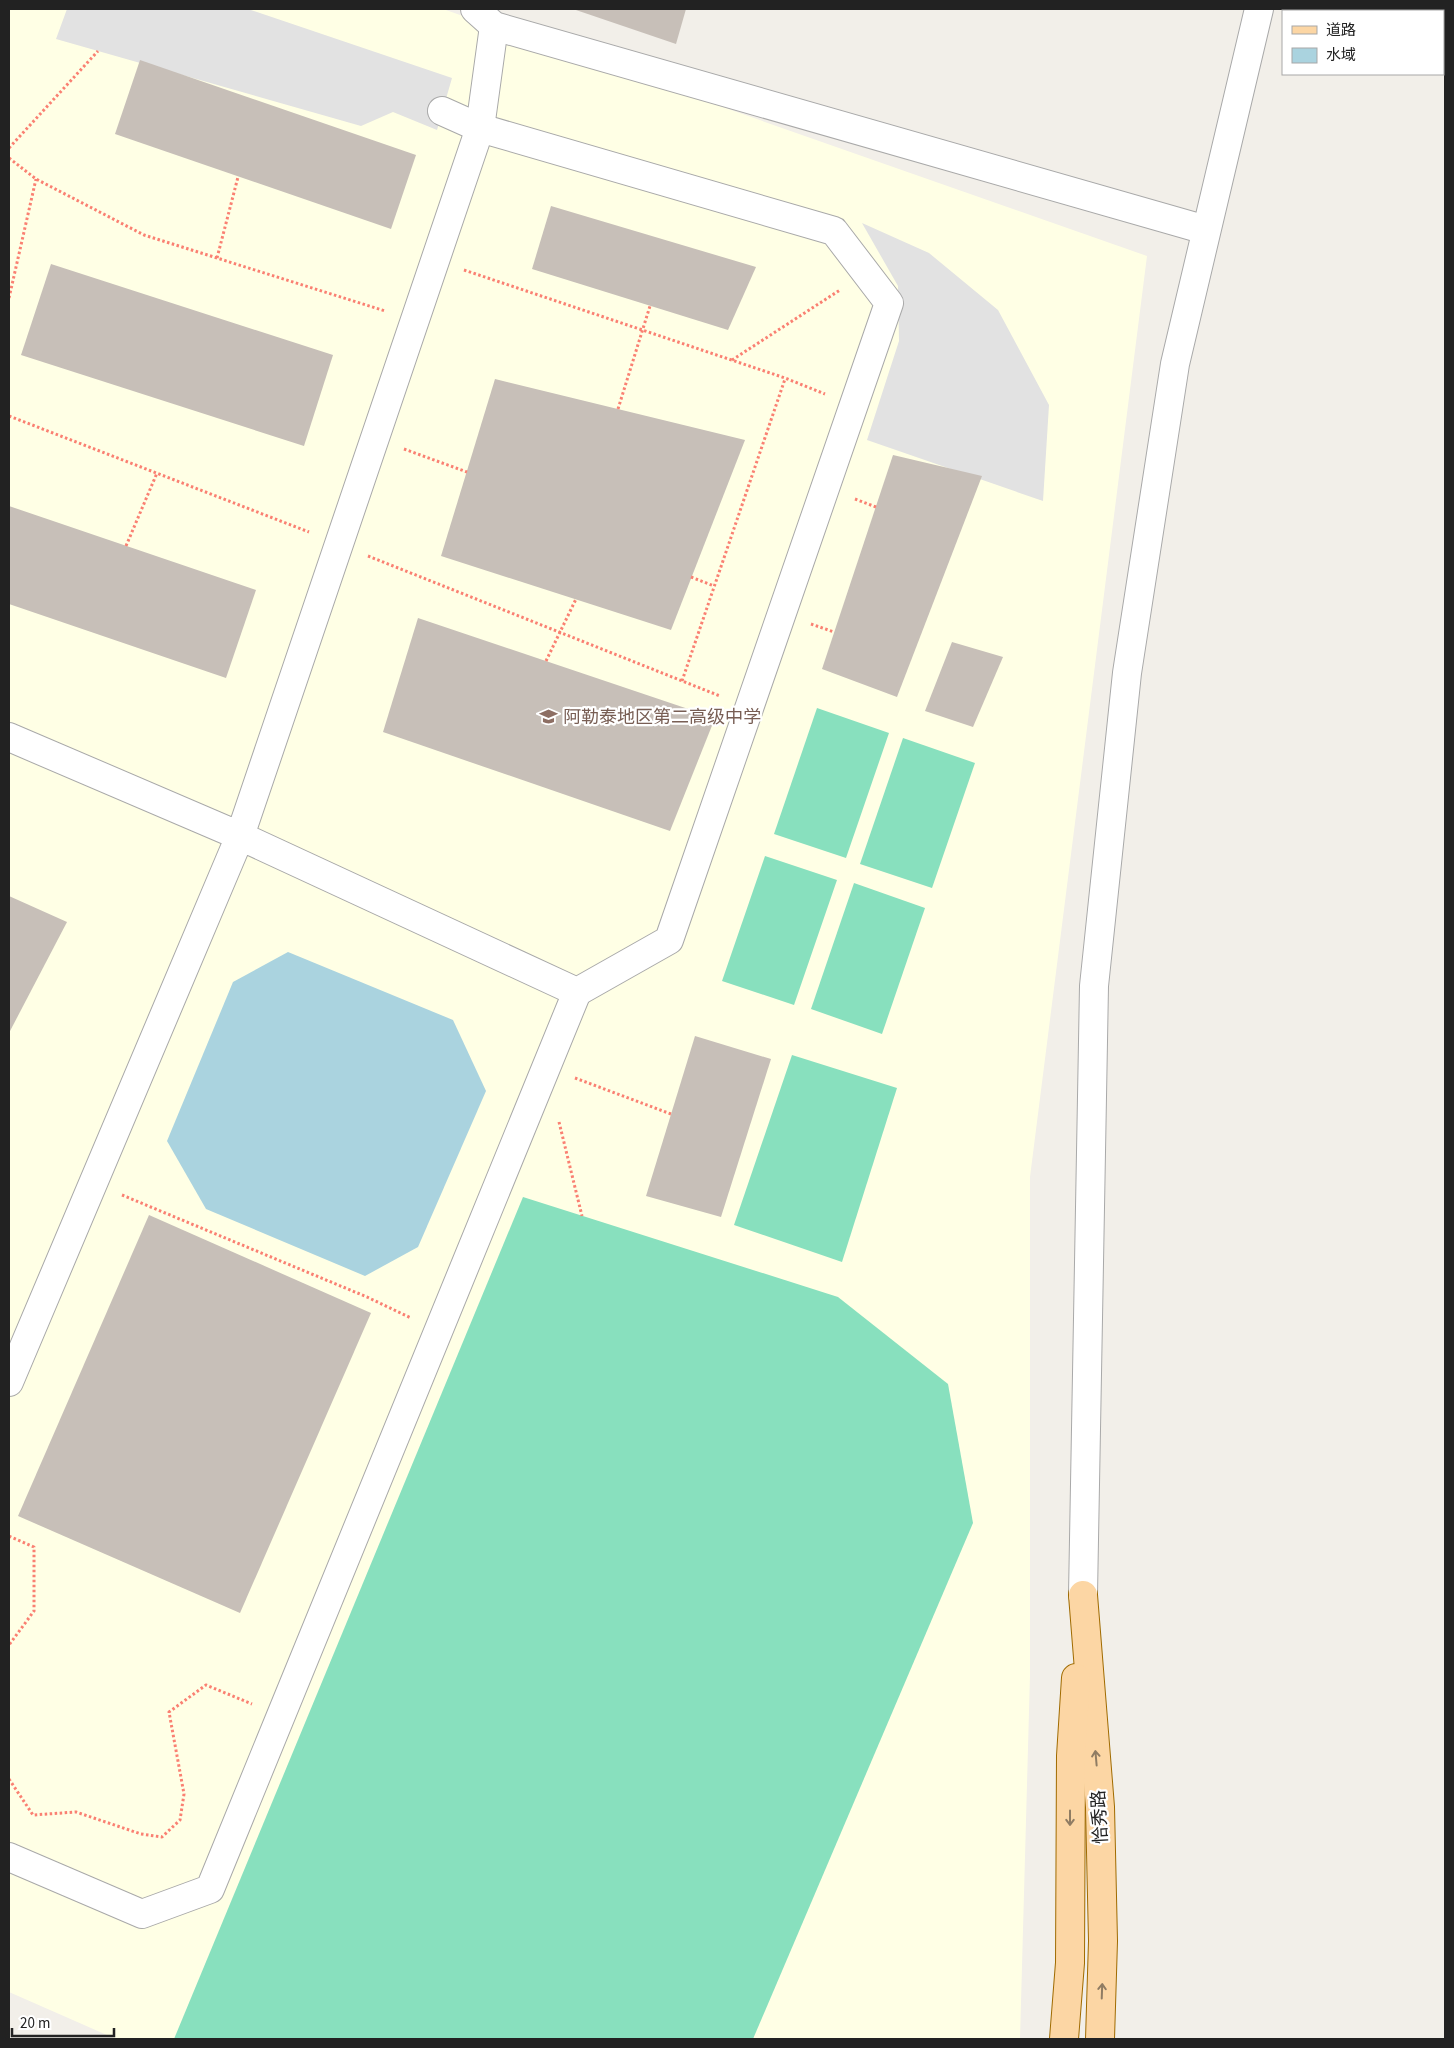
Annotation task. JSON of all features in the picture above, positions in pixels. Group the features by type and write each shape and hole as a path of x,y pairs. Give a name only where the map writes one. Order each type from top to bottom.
{"main road":[{"path":"1064,2039 1070,1963 1071,1756 1082,1595"},
{"name":"恰秀路","path":"1082,1595 1100,1807 1104,1941 1100,2039"}],"street":[{"path":"1082,1595 1094,986 1128,663 1174,364 1259,9"},
{"path":"9,1382 17,1342 93,1183 240,836 480,128 484,18 1206,230"},
{"path":"9,1857 142,1914 210,1889 577,992 670,940 889,303 834,231 480,128 442,110"},
{"path":"9,737 240,836 577,992"}],"path":[{"path":"9,148 98,51"},
{"path":"9,158 36,179 144,235 415,320"},
{"path":"217,258 238,177"},
{"path":"9,298 36,179"},
{"path":"435,260 785,378 854,405"},
{"path":"731,360 827,298"},
{"path":"618,410 650,306"},
{"path":"682,681 785,378"},
{"path":"9,416 339,544 750,708"},
{"path":"374,439 467,472"},
{"path":"126,546 157,473"},
{"path":"691,577 714,586"},
{"path":"546,661 576,599"},
{"path":"546,1068 671,1114"},
{"path":"557,1114 582,1216"},
{"path":"93,1183 367,1297 438,1332"},
{"path":"9,1536 34,1547 34,1611 9,1645"},
{"path":"9,1779 33,1815 76,1812 141,1834 162,1837 180,1820 184,1794 169,1712 206,1685 280,1716"}],"shaded area":[{"name":"阿勒泰地区第二高级中学","path":"9,9 443,9 1147,256 1030,1177 1030,1675 1020,2039 116,2039 9,1992"},
{"path":"67,9 248,9 452,78 437,130 393,112 361,126 56,39"},
{"path":"862,223 929,253 998,310 1049,405 1043,501 867,440 899,341 898,286"}],"green space":[{"path":"817,708 889,733 846,858 774,834"},
{"path":"903,738 975,763 932,888 860,864"},
{"path":"765,856 837,880 794,1005 722,981"},
{"path":"854,883 925,908 882,1034 811,1009"},
{"path":"792,1055 897,1088 842,1262 734,1225"},
{"path":"523,1197 838,1297 948,1384 973,1523 753,2039 174,2039"}],"water":[{"path":"288,952 453,1020 486,1091 418,1247 365,1276 206,1209 167,1141 233,982"}],"building":[{"path":"573,9 686,9 676,44"},
{"path":"140,60 416,155 391,229 115,134"},
{"path":"551,206 756,267 728,330 532,269"},
{"path":"51,264 333,355 304,446 21,355"},
{"path":"495,379 745,440 671,630 441,556"},
{"path":"893,455 982,476 897,697 822,669"},
{"path":"9,506 256,590 226,678 9,604"},
{"path":"418,618 715,718 670,831 383,732"},
{"path":"952,642 1003,657 973,727 925,711"},
{"path":"9,896 67,922 9,1033"},
{"path":"695,1036 771,1059 721,1217 646,1196"},
{"path":"149,1215 371,1313 240,1613 18,1516"}],"place":[{"name":"阿勒泰地区第二高级中学","path":"549,717"}]}
